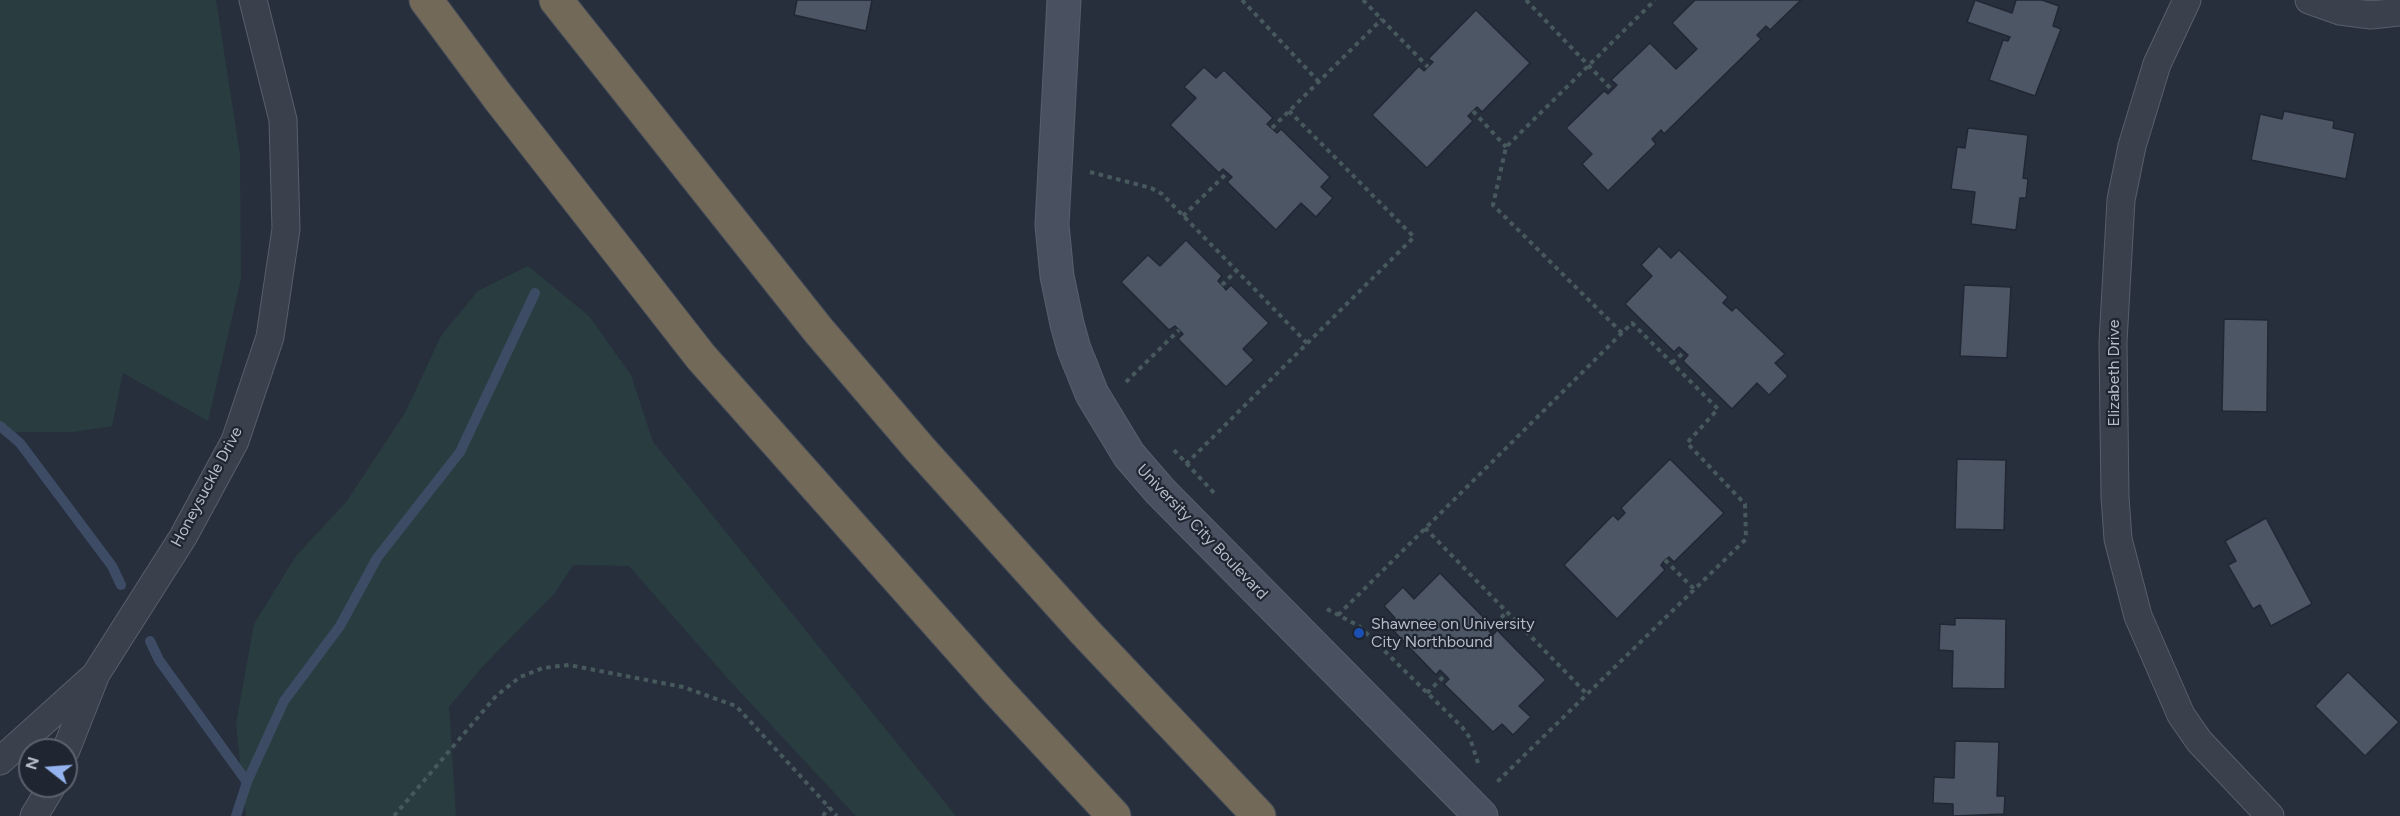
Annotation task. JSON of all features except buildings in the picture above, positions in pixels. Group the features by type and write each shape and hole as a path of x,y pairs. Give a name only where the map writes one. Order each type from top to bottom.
{"highway":[{"path":"426,0 498,97 701,357 998,690 1114,816"},
{"path":"556,0 812,322 920,449 1084,632 1259,816"}],"main road":[{"name":"University City Boulevard","path":"1064,0 1052,225 1056,276 1067,324 1092,394 1130,455 1160,491 1480,816"}],"street":[{"name":"Honeysuckle Drive","path":"71,738 96,674 183,537 235,441 270,337 286,229 283,120 253,0"},
{"name":"Elizabeth Drive","path":"2187,0 2157,64 2132,146 2121,200 2113,342 2115,497 2122,563 2138,616 2181,715 2199,741 2270,816"},
{"path":"2308,0 2340,11 2371,15 2400,12"},
{"name":"Honeysuckle Drive","path":"0,761 96,674"},
{"path":"34,816 45,798"}],"path":[{"path":"1242,0 1319,82"},
{"path":"1363,0 1428,67"},
{"path":"1526,0 1612,90"},
{"path":"1622,333 1494,205 1506,147 1655,0"},
{"path":"1272,128 1382,19"},
{"path":"1186,464 1414,237 1289,111"},
{"path":"1473,111 1506,147"},
{"path":"1089,182 1090,163"},
{"path":"1089,172 1151,188 1162,194 1307,344"},
{"path":"1183,216 1227,173"},
{"path":"1222,285 1236,271"},
{"path":"1338,615 1632,323 1718,409 1687,443 1745,504 1746,538 1496,784"},
{"path":"1126,382 1179,330"},
{"path":"1672,363 1684,352"},
{"path":"1122,374 1131,391"},
{"path":"1171,447 1223,503"},
{"path":"1425,528 1587,694"},
{"path":"1665,561 1694,589"},
{"path":"1318,605 1359,626 1462,727 1470,738 1479,767"},
{"path":"1488,630 1507,612"},
{"path":"394,816 496,696 520,677 543,668 570,665 683,687 736,706 837,816"},
{"path":"1427,693 1445,675"},
{"path":"1487,775 1504,792"},
{"path":"823,816 829,807"}],"shaded area":[{"path":"0,0 216,0 240,155 241,279 208,421 123,373 112,426 73,432 0,432"},
{"path":"528,266 589,316 631,375 653,442 956,816 856,816 730,681 629,566 573,565 555,593 483,666 449,707 456,816 246,816 236,724 254,624 296,556 347,501 406,411 441,336 478,291"}],"waterway":[{"path":"236,816 247,782 284,701 340,626 377,558 460,452 535,293"},
{"path":"0,426 20,443 112,566 121,585"},
{"path":"150,641 159,660 247,782"}],"place":[{"name":"Shawnee on University City Northbound","path":"1359,633"}]}
